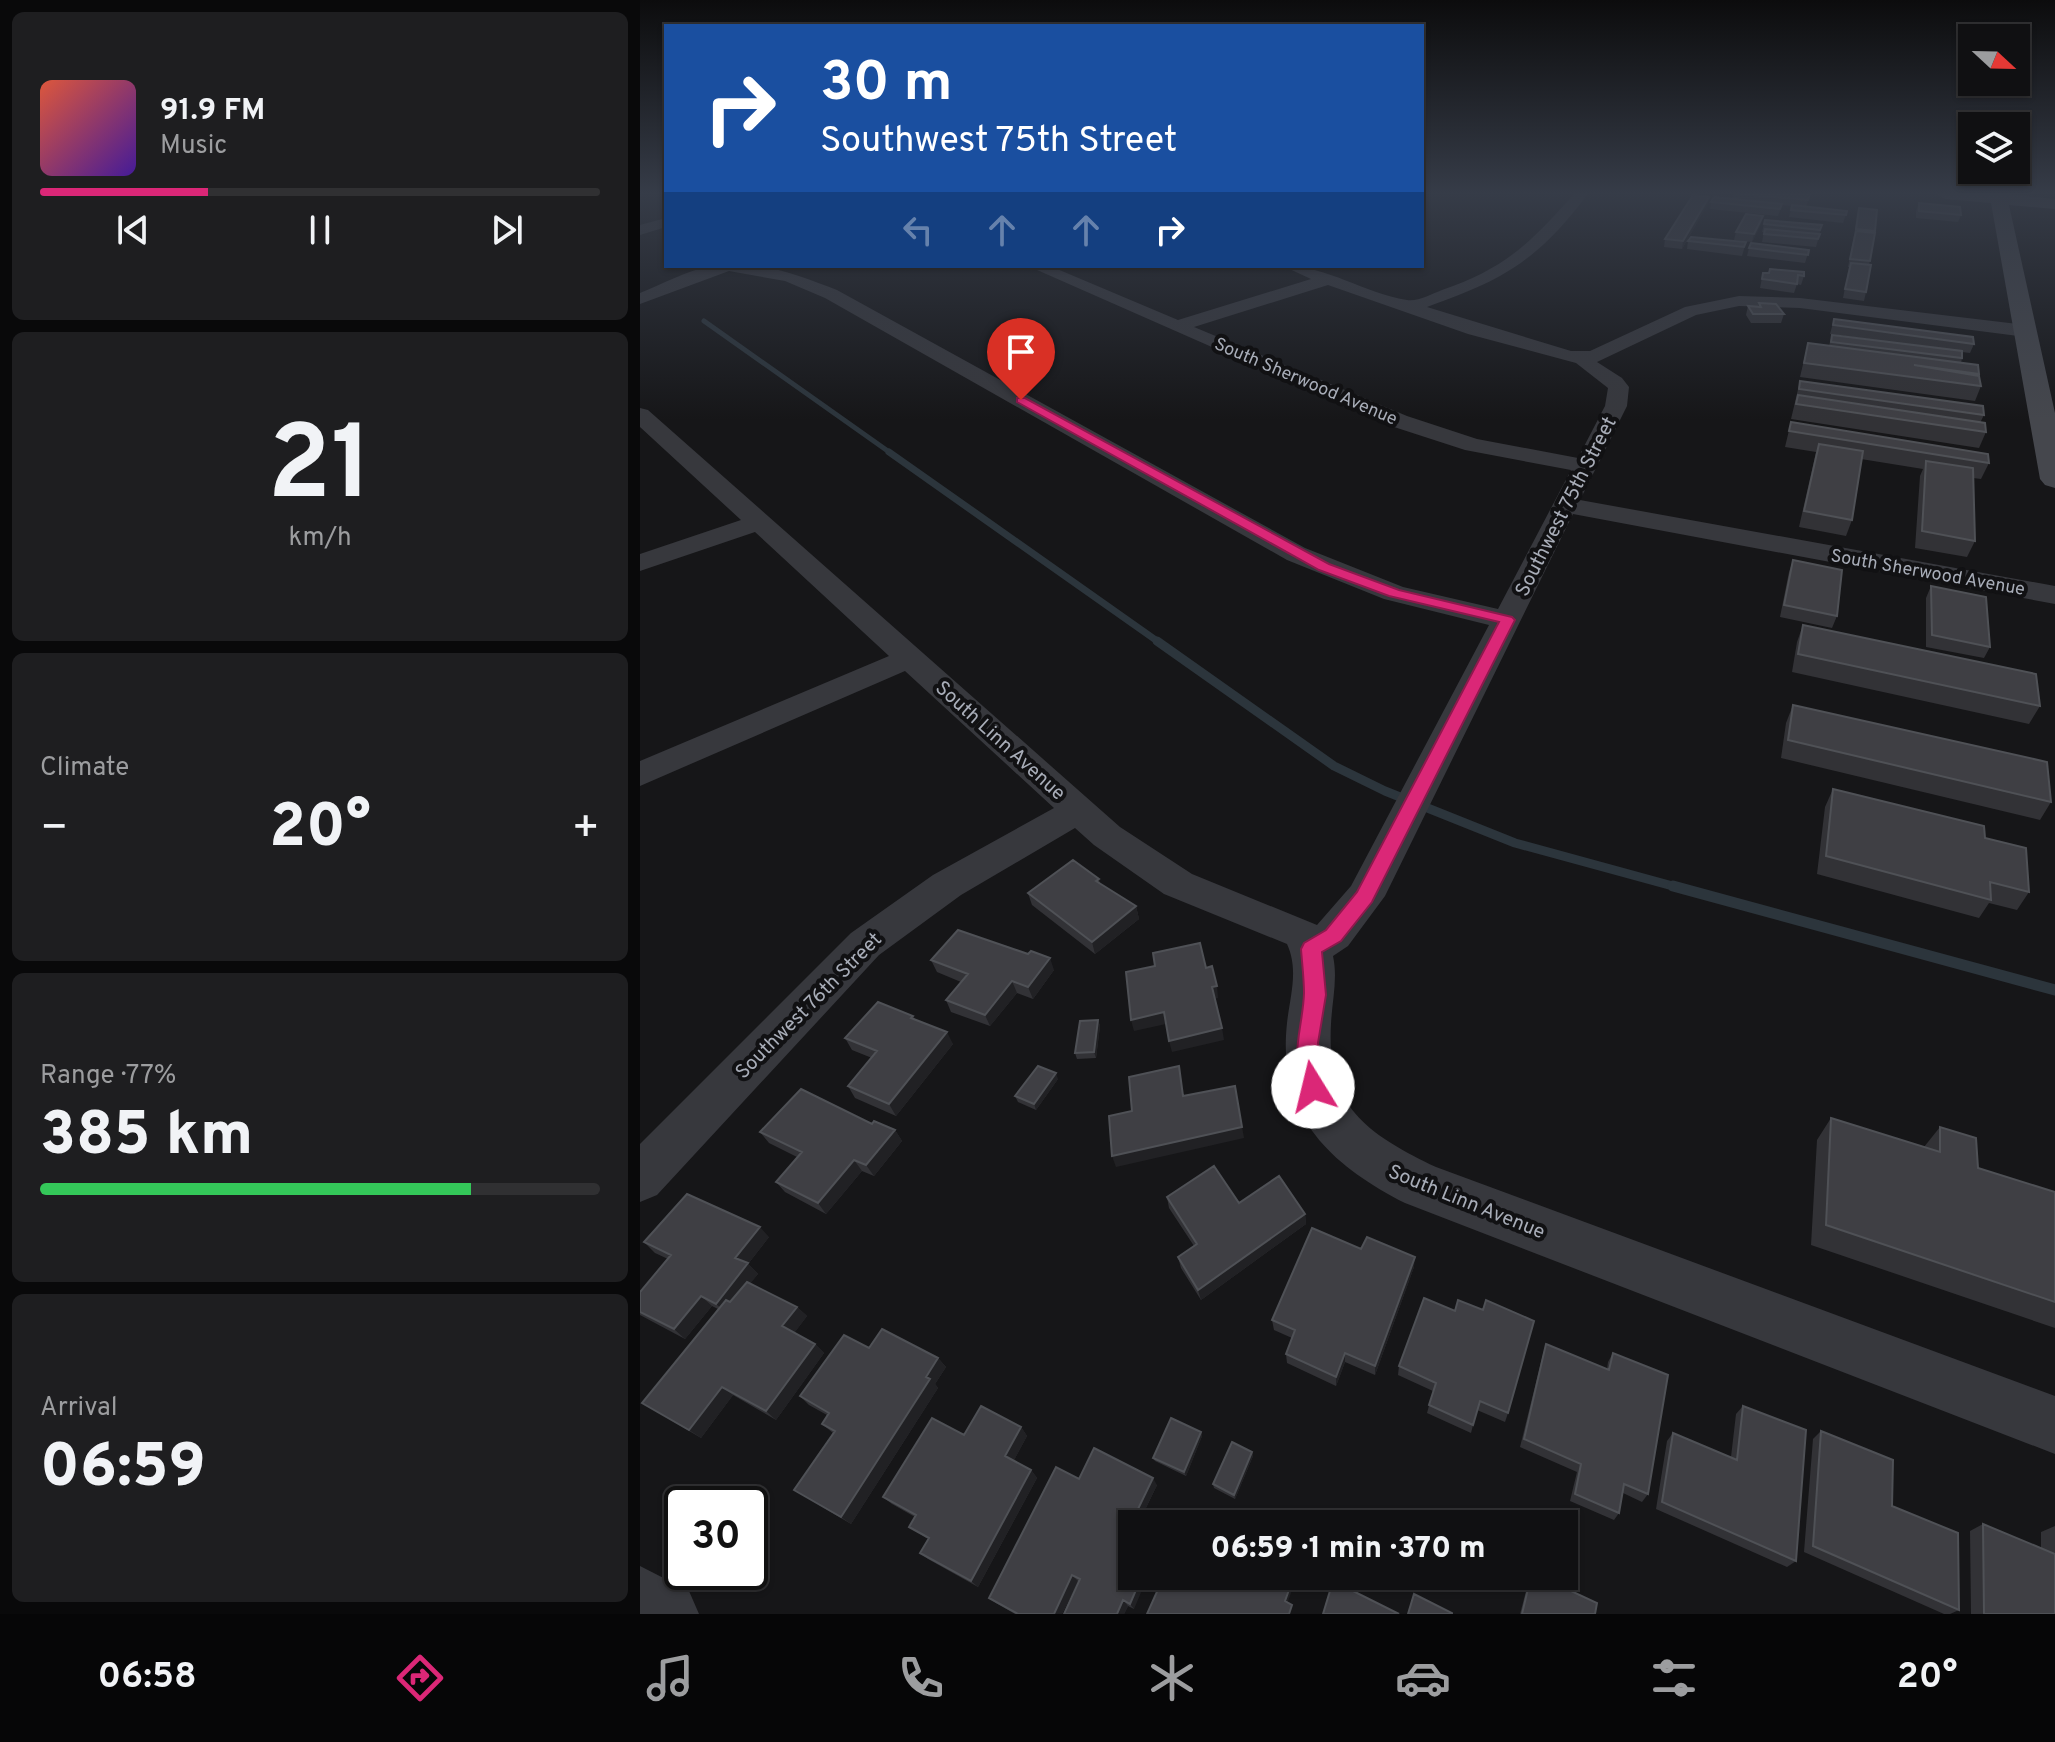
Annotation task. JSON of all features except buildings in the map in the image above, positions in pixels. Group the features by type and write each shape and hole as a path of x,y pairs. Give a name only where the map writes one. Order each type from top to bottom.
{"main road":[{"path":"2013,269 2055,479"}],"street":[{"path":"640,299 719,269"},
{"path":"746,269 789,277 831,294 1136,466 1324,567 1394,593 1507,620"},
{"name":"South Sherwood Avenue","path":"1044,269 1429,431 1498,451 1585,466"},
{"path":"1300,269 1554,355 1582,358 1602,354 1691,311 1739,301 1800,303 2026,331"},
{"path":"1410,307 1467,287 1501,269"},
{"path":"1177,326 1328,279"},
{"name":"Southwest 75th Street","path":"1311,949 1334,935 1356,910 1616,406 1620,392 1615,382 1587,365 1582,358"},
{"name":"South Linn Avenue","path":"644,422 1107,836 1152,870 1192,891 1301,933 1311,949 1315,995 1307,1043 1313,1087 1332,1121 1362,1154 1423,1186 2055,1425"},
{"name":"South Sherwood Avenue","path":"1566,505 2055,595"},
{"path":"640,563 757,523"},
{"path":"640,774 910,658"},
{"name":"Southwest 76th Street","path":"640,1178 865,944 947,885 1079,810"},
{"path":"640,1598 666,1614"}],"waterway":[{"path":"704,321 892,454"},
{"path":"889,452 1160,643"},
{"path":"1157,641 1334,766 1385,791 1515,843 1680,888"},
{"path":"1673,886 2055,990"}],"route":[{"path":"1021,400 1324,567 1394,593 1507,620 1365,896 1334,935 1311,949 1315,995 1307,1062 1313,1087"}]}
